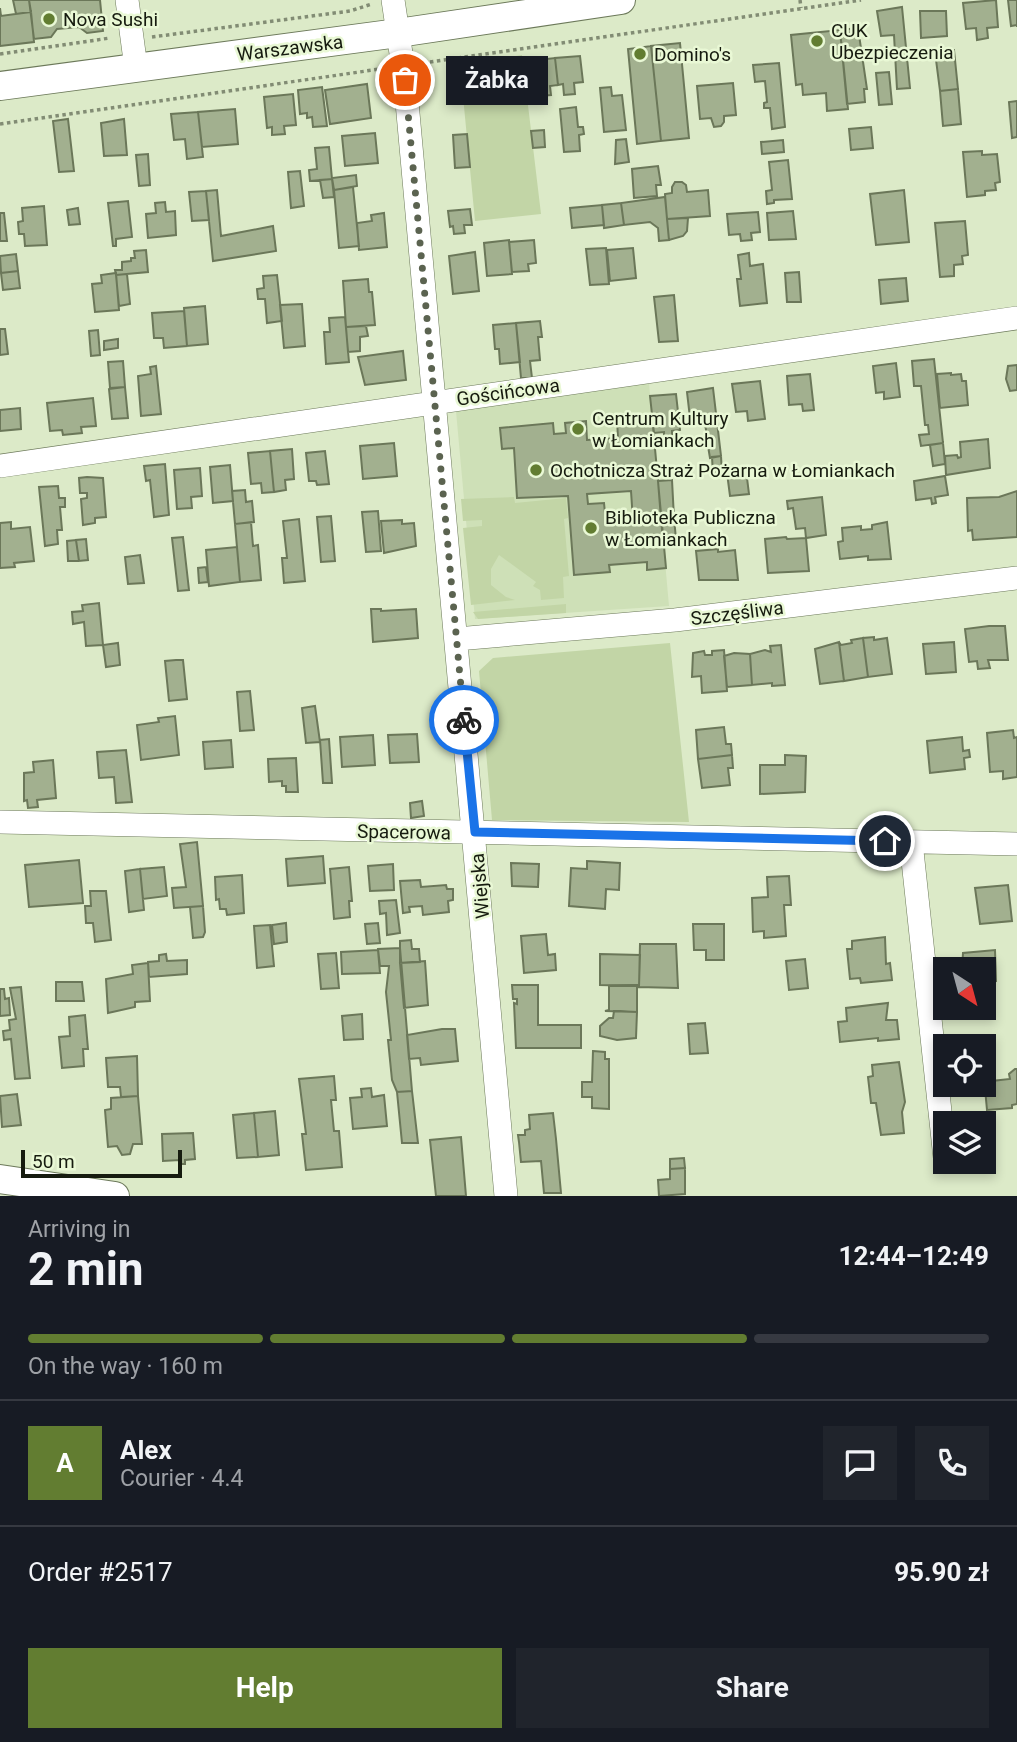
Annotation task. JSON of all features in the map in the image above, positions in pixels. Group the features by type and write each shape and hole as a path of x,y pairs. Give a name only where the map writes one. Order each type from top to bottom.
{"street":[{"path":"127,0 136,68"},
{"name":"Warszawska","path":"0,86 621,0"},
{"name":"Wiejska","path":"385,1 398,33 405,80 506,1196"},
{"name":"Gościńcowa","path":"0,466 1017,318"},
{"name":"Szczęśliwa","path":"457,639 675,620 1017,578"},
{"name":"Spacerowa","path":"0,822 1017,844"},
{"path":"911,842 940,1111"},
{"path":"0,1179 115,1196"}],"path":[{"path":"800,0 801,8"},
{"path":"418,63 861,0"},
{"path":"146,38 350,11 385,1"},
{"path":"0,54 109,38 118,39"},
{"path":"0,124 389,68"}],"shaded area":[{"path":"522,55 541,214 475,221 460,65"},
{"path":"649,383 669,606 475,619 456,411"},
{"path":"514,497 515,503 566,498 568,518 564,519 569,576 563,577 564,598 541,600 540,590 533,586 536,582 499,555 491,569 491,585 506,597 515,600 471,605 463,528 482,526 482,520 463,521 461,499"},
{"path":"566,604 566,613 478,619 473,612"},
{"path":"670,643 689,822 492,820 479,671 493,658"}],"building":[{"path":"13,0 29,0 31,12 16,14"},
{"path":"29,0 100,0 103,31 87,33 79,27 57,29 51,37 34,39"},
{"path":"996,0 998,27 987,28 988,38 977,40 976,28 966,29 963,3"},
{"path":"1008,0 1017,0 1017,25 1011,26"},
{"path":"902,7 910,88 897,89 894,35 881,36 877,11"},
{"path":"0,8 1,16 31,12 34,42 0,46"},
{"path":"920,11 946,11 947,36 921,38"},
{"path":"858,28 867,89 864,89 865,102 847,104 840,30"},
{"path":"840,30 848,109 827,111 826,93 803,95 802,84 796,85 791,35"},
{"path":"680,43 689,138 661,141 651,46"},
{"path":"651,46 661,141 637,144 628,49"},
{"path":"954,50 958,89 940,91 935,52"},
{"path":"580,56 583,82 574,83 575,94 564,95 563,84 558,85 555,58"},
{"path":"555,58 558,85 550,86 551,95 539,96 537,87 532,87 529,61"},
{"path":"779,63 785,127 772,129 770,108 764,108 764,103 767,102 765,81 755,82 753,65"},
{"path":"889,72 892,104 879,105 876,73"},
{"path":"733,83 736,115 724,116 721,126 714,127 711,118 700,119 697,86"},
{"path":"367,84 371,118 330,124 325,90"},
{"path":"322,87 327,126 313,127 312,117 307,118 307,113 300,114 298,90"},
{"path":"611,87 612,96 622,95 626,130 604,132 600,88"},
{"path":"958,89 961,124 943,126 940,91"},
{"path":"293,94 296,125 284,126 285,134 272,135 272,127 267,128 264,97"},
{"path":"1017,101 1017,137 1012,138 1009,102"},
{"path":"576,107 578,127 583,127 584,134 579,135 580,151 564,152 560,109"},
{"path":"235,109 238,144 202,147 198,112"},
{"path":"198,112 203,157 187,159 185,139 174,140 171,114"},
{"path":"68,119 74,171 59,172 53,121"},
{"path":"124,119 127,155 104,156 101,123"},
{"path":"871,127 873,148 851,150 849,129"},
{"path":"544,130 545,147 533,148 531,131"},
{"path":"375,133 378,163 345,166 342,136"},
{"path":"467,134 470,167 455,168 453,135"},
{"path":"626,139 629,162 615,164 616,140"},
{"path":"783,140 784,152 762,154 761,142"},
{"path":"329,147 332,179 310,181 309,170 317,169 315,148"},
{"path":"982,151 982,155 997,154 1000,182 995,183 996,190 985,191 985,195 967,197 963,152"},
{"path":"148,154 150,185 139,186 136,155"},
{"path":"788,160 792,199 774,200 774,203 767,204 766,191 772,190 769,162"},
{"path":"658,166 661,185 656,185 657,196 634,198 632,169"},
{"path":"300,171 304,206 291,208 288,172"},
{"path":"356,175 357,186 334,190 332,178"},
{"path":"332,179 334,197 323,198 320,180"},
{"path":"675,182 686,185 687,192 708,190 710,216 667,219 665,194 672,193"},
{"path":"353,187 359,246 339,248 334,190"},
{"path":"217,190 221,236 273,226 276,251 213,261 206,191"},
{"path":"904,190 909,242 876,245 870,194"},
{"path":"206,191 209,220 192,221 189,192"},
{"path":"665,197 669,240 659,241 658,228 650,222 624,225 621,203"},
{"path":"128,201 132,237 116,239 116,246 113,246 108,203"},
{"path":"165,202 166,212 175,211 176,235 148,238 146,214 156,213 155,203"},
{"path":"621,203 624,225 604,228 602,205"},
{"path":"602,205 604,225 572,228 570,208"},
{"path":"44,206 47,245 25,246 24,234 19,234 18,222 23,221 22,208"},
{"path":"78,208 80,224 69,225 67,210"},
{"path":"470,209 472,225 464,225 465,233 454,234 453,226 450,227 448,211"},
{"path":"793,211 796,239 769,240 767,213"},
{"path":"758,212 760,232 751,233 752,240 741,241 740,234 729,235 727,214"},
{"path":"0,213 4,213 7,241 0,241"},
{"path":"384,213 387,247 359,250 357,223 372,221 371,215"},
{"path":"688,218 687,231 683,236 669,240 667,219"},
{"path":"965,221 968,255 962,256 963,264 954,265 954,276 940,277 935,223"},
{"path":"509,240 512,274 487,276 484,243"},
{"path":"534,240 536,263 528,264 529,271 512,272 509,242"},
{"path":"606,248 609,284 590,285 586,249"},
{"path":"633,248 636,278 610,281 607,250"},
{"path":"146,250 148,272 116,275 115,270 122,270 122,262 135,258 134,251"},
{"path":"475,252 479,291 453,294 449,256"},
{"path":"749,253 750,266 763,264 767,303 740,306 738,255"},
{"path":"16,254 18,271 1,273 0,256"},
{"path":"18,271 20,288 3,290 1,273"},
{"path":"799,272 801,302 787,302 785,273"},
{"path":"116,273 119,310 95,312 92,284 102,283 101,275"},
{"path":"127,274 130,304 119,306 116,275"},
{"path":"277,275 282,321 267,323 265,299 258,299 257,289 264,288 263,276"},
{"path":"906,278 908,301 881,304 879,280"},
{"path":"368,279 375,325 346,327 343,281"},
{"path":"674,295 678,341 659,342 654,297"},
{"path":"302,304 305,346 284,348 280,305"},
{"path":"205,306 208,344 187,346 184,308"},
{"path":"184,311 187,346 164,348 163,338 154,338 152,313"},
{"path":"345,317 349,362 326,364 324,332 330,332 329,318"},
{"path":"540,321 540,360 530,361 532,378 521,378 516,323"},
{"path":"516,323 520,362 500,364 499,349 495,349 493,325"},
{"path":"366,326 368,336 360,337 360,351 348,352 346,327"},
{"path":"0,329 5,329 8,354 0,355"},
{"path":"98,330 100,355 91,356 89,331"},
{"path":"118,339 118,348 104,350 104,341"},
{"path":"403,351 406,380 365,385 358,357"},
{"path":"934,359 943,443 921,446 919,435 929,434 928,425 925,425 921,386 914,386 912,361"},
{"path":"123,361 125,387 110,388 108,362"},
{"path":"896,363 900,397 884,399 884,392 876,393 873,366"},
{"path":"1017,365 1017,390 1010,391 1006,379 1008,366"},
{"path":"156,366 161,414 141,416 138,376 151,374 150,367"},
{"path":"810,374 814,410 803,411 802,404 789,405 787,376"},
{"path":"937,374 961,374 962,381 966,381 968,405 940,408"},
{"path":"760,381 765,419 748,421 747,411 736,412 732,384"},
{"path":"125,387 128,418 112,419 109,389"},
{"path":"713,388 721,456 710,458 708,446 703,446 702,438 707,437 705,423 700,423 698,417 690,418 687,392"},
{"path":"676,394 680,430 672,431 672,437 664,438 664,432 654,433 650,396"},
{"path":"93,398 96,426 81,427 82,433 63,435 62,430 50,431 47,403"},
{"path":"20,408 21,429 0,431 0,410"},
{"path":"652,416 666,568 647,570 647,562 609,565 610,572 574,575 568,496 517,498 514,448 502,449 500,428 553,423 554,434 566,433 565,423 586,421 587,440 618,438 617,419","holes":["631,491 633,521 606,523 604,503 588,504 587,494"]},
{"path":"988,439 990,468 946,475 945,456 961,457 960,442"},
{"path":"394,443 397,476 363,479 360,446"},
{"path":"943,443 945,464 933,466 930,445"},
{"path":"292,449 294,479 285,480 286,490 274,492 270,451"},
{"path":"270,451 274,492 262,493 261,483 251,484 248,453"},
{"path":"325,451 329,484 317,485 316,481 309,481 306,453"},
{"path":"721,456 722,474 713,475 712,457"},
{"path":"165,464 169,515 154,517 150,480 146,481 144,466"},
{"path":"230,465 233,501 213,503 210,467"},
{"path":"200,468 202,496 191,497 192,508 177,509 174,470"},
{"path":"746,470 749,494 730,496 727,473"},
{"path":"945,476 948,495 935,497 936,503 932,504 931,498 916,500 914,481"},
{"path":"79,478 103,478 106,517 95,518 95,523 83,525 81,499 87,498 87,493 80,493"},
{"path":"672,480 674,518 661,519 658,481"},
{"path":"58,486 59,498 65,498 65,507 60,507 62,530 57,530 58,544 45,546 39,487"},
{"path":"245,490 246,502 252,501 254,522 235,524 232,491"},
{"path":"1017,491 1017,537 973,540 972,530 968,531 967,498 999,497"},
{"path":"822,497 826,535 806,538 805,528 796,529 793,508 788,509 787,501"},
{"path":"378,511 381,551 366,552 362,512"},
{"path":"331,516 335,561 321,562 317,517"},
{"path":"674,518 676,539 663,540 661,519"},
{"path":"299,519 305,581 284,583 282,558 287,558 283,521"},
{"path":"402,520 402,524 414,523 416,546 384,553 381,521"},
{"path":"11,522 11,529 30,527 34,561 0,568 0,523"},
{"path":"251,522 253,546 258,545 261,580 240,582 235,524"},
{"path":"887,522 891,559 868,560 868,556 840,559 838,542 843,541 842,528 861,526 861,530 872,529 872,525"},
{"path":"183,537 189,590 178,591 172,538"},
{"path":"806,538 809,571 768,573 765,539"},
{"path":"86,539 88,560 79,561 76,540"},
{"path":"76,540 79,561 68,561 67,541"},
{"path":"237,547 240,582 209,586 206,550"},
{"path":"718,549 718,552 735,550 738,580 699,580 696,551"},
{"path":"140,555 144,583 128,584 125,557"},
{"path":"206,567 208,582 199,583 198,568"},
{"path":"99,603 103,645 86,646 84,622 73,624 72,612 83,611 82,605"},
{"path":"371,609 416,609 418,638 373,642"},
{"path":"1005,626 1008,660 988,660 990,668 978,669 977,661 969,662 965,629"},
{"path":"874,637 874,640 887,638 892,674 868,677 863,638"},
{"path":"863,638 868,677 844,681 839,642 841,645"},
{"path":"839,642 844,681 820,684 815,649"},
{"path":"954,642 956,672 926,674 923,644"},
{"path":"118,643 120,665 106,667 103,645"},
{"path":"781,645 785,685 752,685 750,654 765,650 771,652 770,646"},
{"path":"724,650 727,691 702,693 701,676 692,677 693,653 704,651 705,655 712,655 712,651"},
{"path":"734,653 750,654 752,685 727,687 724,656"},
{"path":"183,660 187,699 169,701 165,661"},
{"path":"250,691 254,730 240,731 237,692"},
{"path":"315,706 320,742 306,743 302,708"},
{"path":"175,716 179,755 141,760 137,725 159,722 158,718"},
{"path":"724,727 726,744 731,744 732,755 698,759 696,730"},
{"path":"1013,730 1014,738 1017,737 1017,777 1003,779 1003,771 990,772 987,733"},
{"path":"417,734 419,762 390,763 388,735"},
{"path":"373,735 375,765 342,767 340,737"},
{"path":"962,737 963,751 969,750 970,757 964,758 965,769 930,773 927,741"},
{"path":"329,739 332,783 323,783 320,740"},
{"path":"231,740 233,767 205,769 203,742"},
{"path":"126,750 132,802 116,803 114,777 99,778 97,752"},
{"path":"732,755 733,768 728,768 730,785 702,788 698,759"},
{"path":"785,755 806,756 805,792 760,794 760,765 785,765"},
{"path":"296,758 298,792 286,792 282,781 269,782 268,759"},
{"path":"53,760 56,798 37,800 38,807 28,808 27,800 24,801 24,773 34,772 33,762"},
{"path":"422,801 424,816 411,818 410,803"},
{"path":"197,842 203,906 174,908 172,888 186,887 180,844"},
{"path":"323,856 325,883 288,886 286,859"},
{"path":"79,860 83,903 29,907 25,865"},
{"path":"587,861 620,863 619,890 606,889 605,909 569,906 571,868 587,869"},
{"path":"511,863 539,864 538,887 512,886"},
{"path":"393,864 394,890 370,891 368,866"},
{"path":"164,867 167,896 143,899 140,869"},
{"path":"349,867 352,901 349,901 350,917 334,919 330,869"},
{"path":"140,869 144,910 129,912 125,871"},
{"path":"242,875 244,913 227,915 226,909 220,909 219,899 216,900 215,877"},
{"path":"789,876 791,905 784,905 786,936 764,938 764,931 753,932 752,898 768,897 767,877"},
{"path":"420,880 421,887 446,885 447,889 453,889 453,900 448,901 449,912 423,915 422,906 409,907 410,912 403,913 400,881"},
{"path":"1008,885 1012,921 980,924 975,888"},
{"path":"90,891 106,891 111,940 95,942 93,923 86,923 85,906 91,906"},
{"path":"396,900 400,933 387,935 386,913 380,914 379,901"},
{"path":"203,906 205,932 203,937 193,938 190,907"},
{"path":"286,923 287,942 274,944 272,925"},
{"path":"378,923 380,943 367,944 365,924"},
{"path":"693,924 724,924 724,960 706,960 706,950 694,950"},
{"path":"270,925 274,966 257,968 254,926"},
{"path":"546,934 548,955 555,954 556,970 524,973 521,936"},
{"path":"885,937 886,964 890,963 892,980 861,983 860,978 850,979 847,949 852,949 852,941"},
{"path":"411,940 412,949 419,949 420,962 400,963 400,941"},
{"path":"640,944 676,944 678,988 639,987"},
{"path":"400,948 412,1091 397,1092 392,1080 388,1040 391,1040 386,992 389,966 380,966 378,949"},
{"path":"378,950 380,973 342,974 341,952"},
{"path":"995,950 995,957 963,957 963,953"},
{"path":"336,953 339,988 321,989 318,954"},
{"path":"166,954 167,961 187,960 187,974 149,977 148,962 159,961 159,955"},
{"path":"600,954 640,955 639,986 600,985"},
{"path":"805,959 808,988 789,990 786,961"},
{"path":"425,961 428,1005 404,1008 400,963"},
{"path":"148,963 150,1001 135,1002 135,1007 108,1013 106,979 133,974 132,965"},
{"path":"56,982 82,982 84,1001 56,1001"},
{"path":"512,985 538,985 538,1025 581,1025 581,1048 516,1048 514,1003 517,1004 517,999 513,999"},
{"path":"637,985 637,1012 605,1011 609,1010 609,986"},
{"path":"21,987 30,1078 15,1079 11,1039 4,1040 3,1031 10,1030 9,1020 16,1019 10,988"},
{"path":"0,989 4,989 5,999 9,998 10,1015 0,1016"},
{"path":"888,1003 886,1020 897,1020 899,1039 840,1042 838,1022 847,1021 846,1008"},
{"path":"614,1011 637,1012 636,1038 617,1040 600,1036 600,1026 613,1018"},
{"path":"362,1014 363,1039 344,1040 342,1016"},
{"path":"85,1015 88,1049 83,1049 84,1066 62,1068 59,1037 70,1036 69,1017"},
{"path":"705,1023 708,1053 690,1054 688,1024"},
{"path":"455,1029 458,1061 421,1065 420,1058 409,1059 407,1035"},
{"path":"593,1051 605,1052 605,1059 609,1059 609,1109 592,1108 592,1097 582,1097 582,1082 592,1082"},
{"path":"137,1056 138,1096 121,1097 120,1087 108,1087 106,1058"},
{"path":"899,1062 905,1102 902,1112 904,1133 881,1135 876,1103 871,1103 868,1077 873,1076 872,1065"},
{"path":"1017,1069 1017,1104 1012,1105 1012,1108 987,1110 986,1097 996,1097 996,1081 1010,1079 1009,1074"},
{"path":"334,1076 336,1100 331,1100 334,1131 339,1131 342,1167 306,1170 302,1134 306,1134 299,1079"},
{"path":"371,1088 372,1097 384,1095 387,1126 353,1129 350,1098 362,1097 361,1089"},
{"path":"412,1091 418,1143 402,1143 397,1092"},
{"path":"17,1094 21,1125 2,1127 0,1096"},
{"path":"138,1096 142,1144 133,1144 130,1154 122,1155 117,1146 108,1147 105,1110 111,1109 111,1098"},
{"path":"275,1111 279,1155 258,1157 254,1113"},
{"path":"254,1113 258,1157 237,1158 233,1115"},
{"path":"553,1113 561,1193 544,1193 541,1161 521,1162 518,1135 525,1135 525,1130 530,1129 529,1115"},
{"path":"193,1133 195,1159 185,1160 185,1164 180,1164 180,1160 163,1161 162,1134"},
{"path":"461,1137 466,1196 436,1196 430,1140"},
{"path":"684,1158 685,1168 670,1169 670,1159"},
{"path":"685,1168 685,1194 659,1196 658,1180 670,1179 670,1169"}],"way so far":[{"path":"405,80 464,720"}],"place":[{"name":"Nova Sushi","path":"49,19"},
{"name":"CUK Ubezpieczenia","path":"817,41"},
{"name":"Domino's","path":"640,54"},
{"name":"Żabka","path":"405,80"},
{"name":"Centrum Kultury w Łomiankach","path":"578,429"},
{"name":"Ochotnicza Straż Pożarna w Łomiankach","path":"536,470"},
{"name":"Biblioteka Publiczna w Łomiankach","path":"591,528"}],"route":[{"path":"464,720 475,832 885,841"}]}
